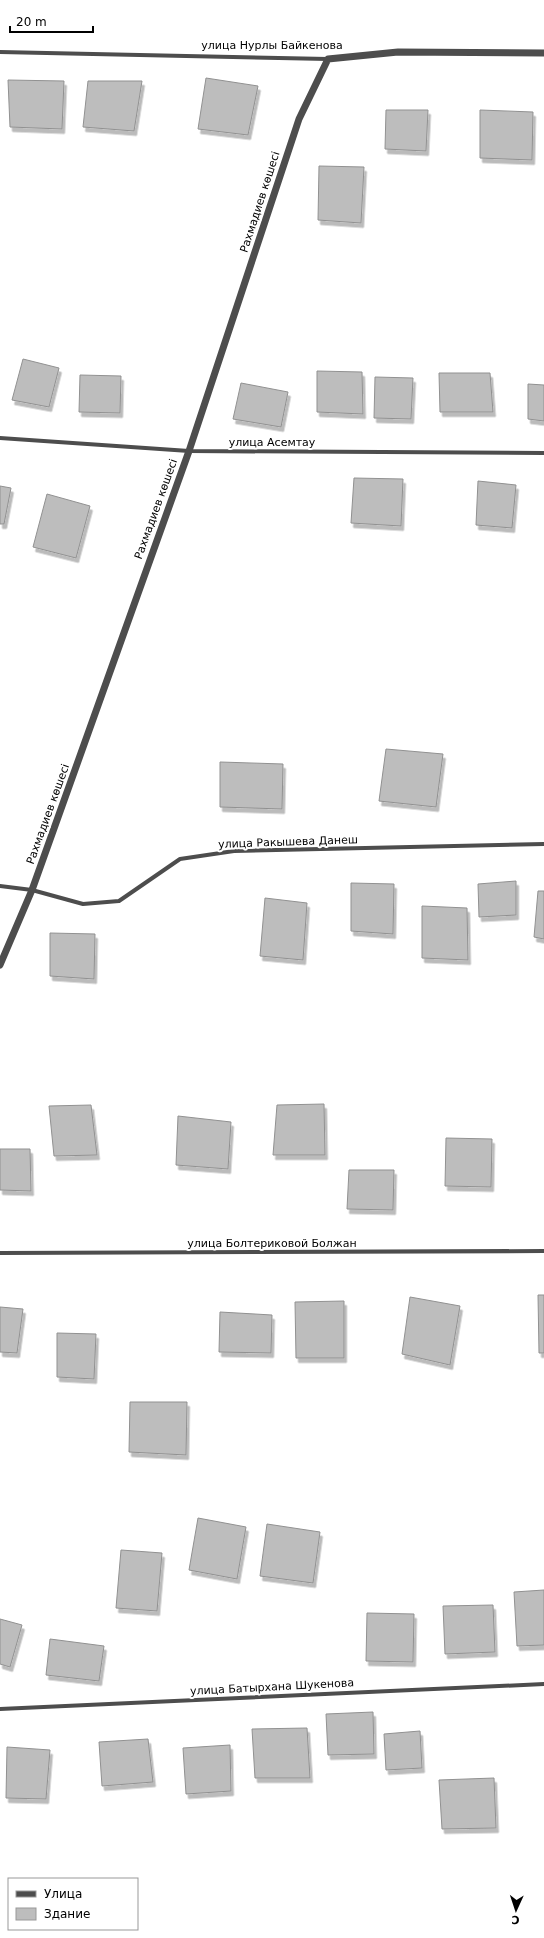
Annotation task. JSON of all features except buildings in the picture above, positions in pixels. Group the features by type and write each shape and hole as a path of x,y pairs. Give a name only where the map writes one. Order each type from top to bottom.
{"street":[{"name":"улица Нурлы Байкенова","path":"0,52 328,58 398,52 544,53"},
{"name":"Рахмадиев көшесі","path":"0,965 32,890 189,450 299,119 328,58"},
{"name":"улица Асемтау","path":"0,438 189,450 544,453"},
{"name":"улица Ракышева Данеш","path":"0,886 32,890 82,904 119,901 180,859 234,851 544,844"},
{"name":"улица Болтериковой Болжан","path":"0,1253 544,1251"},
{"name":"улица Батырхана Шукенова","path":"0,1709 544,1684"}]}
